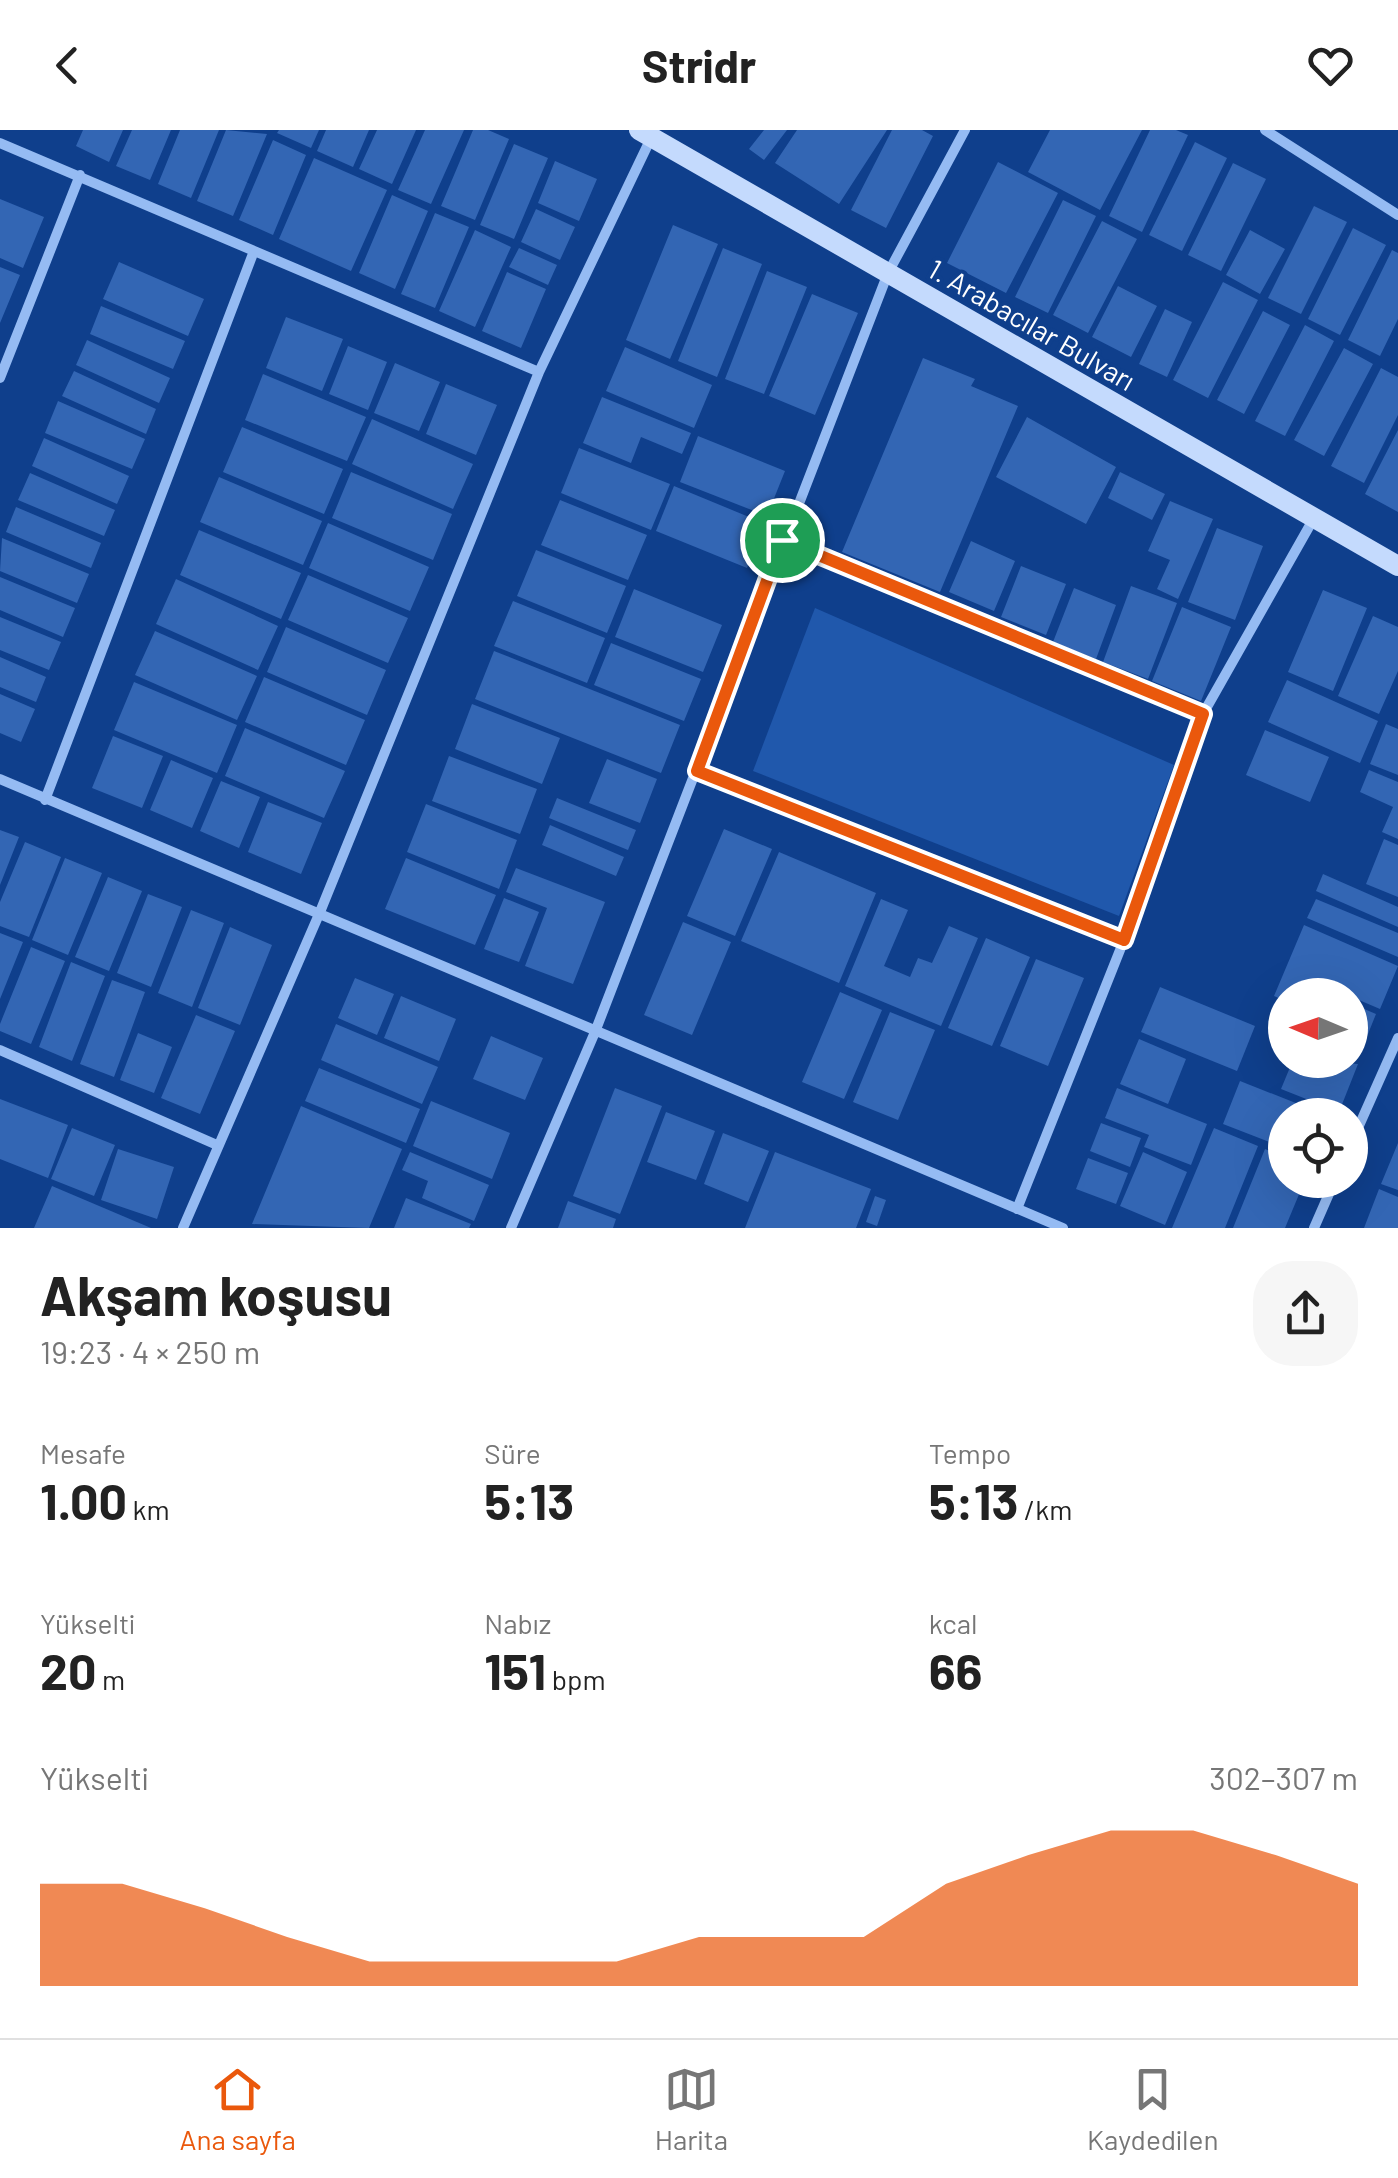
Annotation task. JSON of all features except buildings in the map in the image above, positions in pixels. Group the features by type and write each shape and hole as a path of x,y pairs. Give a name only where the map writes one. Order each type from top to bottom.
{"main road":[{"name":"1. Arabacılar Bulvarı","path":"649,132 1398,566"}],"street":[{"path":"511,1228 595,1032 888,273 965,130"},
{"path":"1268,131 1398,215"},
{"path":"182,1228 320,912 539,372 649,132"},
{"path":"0,143 539,372"},
{"path":"0,378 80,176"},
{"path":"45,800 254,251"},
{"path":"1017,1209 1124,940 1203,714 1314,517"},
{"path":"782,540 1203,714"},
{"path":"697,771 1124,940"},
{"path":"0,779 1063,1228"},
{"path":"1368,1106 1398,1038"},
{"path":"0,1050 217,1145"},
{"path":"1314,1228 1327,1198"}],"shaded area":[{"path":"815,608 1174,765 1119,916 753,771"}],"route":[{"path":"782,540 1203,714 1124,940 697,771 782,540"}]}
